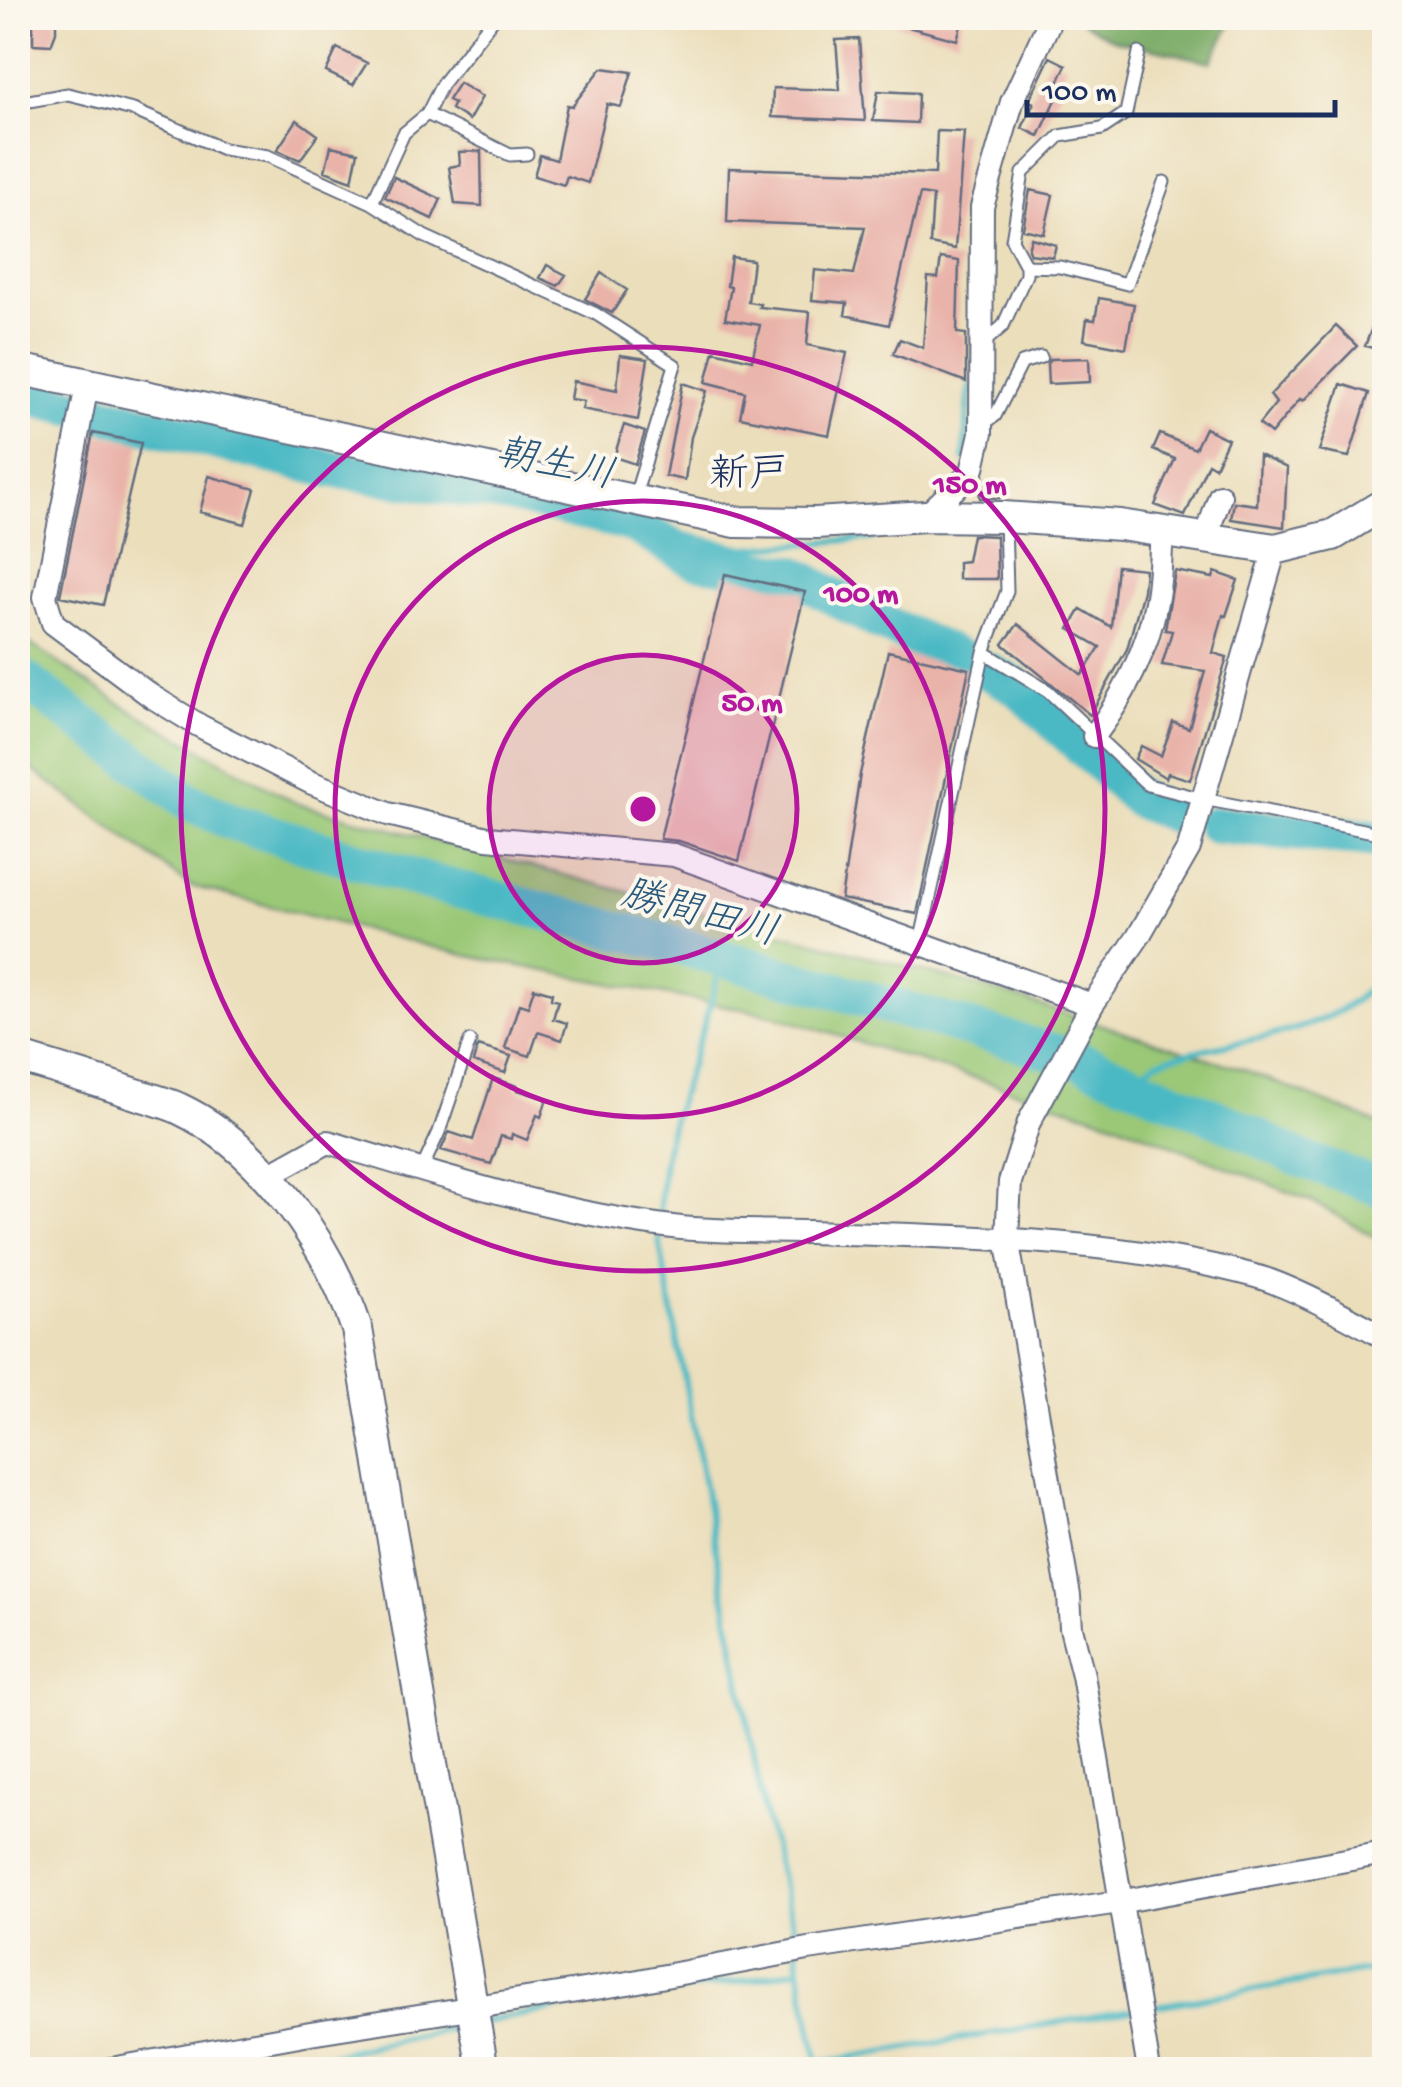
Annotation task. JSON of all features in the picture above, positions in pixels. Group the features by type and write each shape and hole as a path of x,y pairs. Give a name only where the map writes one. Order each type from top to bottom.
{"street":[{"path":"926,516 972,472 981,425 982,207 1012,102 1051,18"},
{"path":"18,369 736,522 1004,517 1162,531 1275,549 1334,535 1384,504"},
{"path":"87,386 45,597 53,623 151,696 200,726 310,782 388,814 487,838 674,855 1092,1005"},
{"path":"1206,537 1220,496"},
{"path":"1094,736 1143,650 1157,598 1162,531"},
{"path":"1149,2070 1007,1238 1010,1182 1036,1108 1092,1005 1138,938 1189,848 1275,549"},
{"path":"18,1057 177,1108 215,1130 267,1176 310,1230 342,1286 357,1329 483,2070"},
{"path":"267,1176 328,1142 592,1214 682,1228 1007,1238 1158,1257 1257,1276 1384,1337"},
{"path":"106,2070 475,2019 628,1983 808,1949 1119,1902 1384,1853"}],"lane":[{"path":"372,202 404,133 427,114 442,84 494,18"},
{"path":"981,344 1003,326 1026,276 1026,266 1012,240 1023,172 1060,136 1102,128 1126,114 1139,54"},
{"path":"18,103 68,94 133,110 223,149 268,156 372,202 424,236 596,314 675,365 634,500"},
{"path":"427,114 510,156 527,154"},
{"path":"1026,266 1060,267 1127,284 1164,182"},
{"path":"981,425 995,416 1022,363 1041,357"},
{"path":"920,943 984,652 1008,591 1004,517"},
{"path":"984,652 1048,691 1148,785 1204,800 1384,834"},
{"path":"421,1170 439,1132 470,1042"}],"green space":[{"path":"1075,18 1234,18 1211,62 1112,39"},
{"path":"18,636 127,708 298,804 979,986 1245,1070 1384,1126 1384,1242 1311,1201 1112,1121 772,1015 464,955 191,886 18,759"}],"building":[{"path":"33,18 56,18 51,45 33,44"},
{"path":"894,18 963,18 957,40 893,23"},
{"path":"859,39 865,121 772,117 773,88 840,90 836,40"},
{"path":"337,48 367,63 353,85 326,72"},
{"path":"1050,57 1066,65 1057,85 1062,87 1039,136 1022,128 1034,103 1029,101"},
{"path":"602,68 632,72 621,107 607,104 588,183 567,176 564,185 534,176 540,155 556,160 567,105 572,106"},
{"path":"459,83 482,97 469,120 451,109 454,103 448,100"},
{"path":"878,91 918,93 917,123 873,121"},
{"path":"297,120 318,135 300,160 277,150"},
{"path":"937,131 964,132 955,249 930,244 933,196 920,194 889,325 845,315 847,303 812,300 815,270 854,274 865,227 727,222 729,168 935,174"},
{"path":"331,146 358,152 352,181 325,171"},
{"path":"481,151 482,206 455,204 449,167 460,165 459,152"},
{"path":"394,177 441,199 432,219 385,197"},
{"path":"1030,190 1053,195 1044,234 1023,229"},
{"path":"1031,238 1056,245 1053,257 1030,254"},
{"path":"731,257 753,260 748,302 760,304 759,307 810,312 807,345 847,353 829,435 740,417 745,392 706,382 714,351 752,360 760,325 725,319"},
{"path":"941,258 959,261 957,333 966,334 966,382 893,354 900,339 923,348 928,277 938,278"},
{"path":"547,265 566,275 558,286 540,278"},
{"path":"601,273 627,290 612,313 585,299"},
{"path":"1384,296 1384,351 1365,346"},
{"path":"1099,298 1134,304 1126,348 1084,340 1087,319 1095,320"},
{"path":"1336,326 1357,346 1303,401 1300,399 1271,434 1259,424 1276,403 1270,395"},
{"path":"620,355 648,359 638,420 582,409 584,401 570,399 573,381 617,390"},
{"path":"1089,358 1090,382 1048,384 1050,359"},
{"path":"683,383 707,391 691,437 685,480 665,476"},
{"path":"1341,384 1369,393 1349,457 1319,451"},
{"path":"624,425 645,432 635,464 614,457"},
{"path":"1205,428 1228,439 1215,467 1208,463 1185,516 1155,505 1175,459 1153,450 1160,434 1195,449"},
{"path":"93,433 141,443 103,605 60,596"},
{"path":"1259,455 1287,468 1284,527 1231,519 1234,502 1257,505"},
{"path":"209,476 255,489 245,524 200,512"},
{"path":"982,483 1002,483 1000,498 980,498"},
{"path":"972,535 996,536 997,579 958,579 958,562 967,561"},
{"path":"1117,566 1145,569 1143,591 1127,649 1090,715 1003,644 1018,624 1082,675 1100,647 1069,629 1081,609 1111,627"},
{"path":"1175,571 1213,578 1215,572 1238,580 1213,653 1227,657 1190,780 1168,773 1166,778 1135,759 1141,746 1161,756 1173,722 1189,728 1205,671 1162,665 1172,631 1165,630"},
{"path":"725,574 805,592 739,861 679,841 660,839"},
{"path":"888,651 969,669 917,914 841,899 860,774"},
{"path":"534,988 552,993 551,999 558,1001 553,1019 567,1023 562,1040 538,1032 530,1056 505,1048 519,1004 528,1007"},
{"path":"478,1046 511,1056 505,1073 473,1062"},
{"path":"493,1078 547,1099 527,1140 512,1134 511,1139 501,1136 491,1164 441,1150 449,1132 473,1140"}],"waterway":[{"path":"964,459 970,386"},
{"name":"朝生川","path":"18,393 71,406"},
{"name":"朝生川","path":"97,412 324,468 517,496 633,524 694,560 793,574 878,621 973,664"},
{"path":"633,524 746,548 873,538"},
{"name":"朝生川","path":"987,671 1016,686 1139,800 1179,816"},
{"name":"勝間田川","path":"18,675 188,801 230,821 424,881 669,943 1077,1059 1224,1121 1294,1156 1384,1189"},
{"name":"朝生川","path":"1215,825 1384,840"},
{"path":"721,958 667,1144 659,1240 763,1806 797,1940 818,2063 1132,2010"},
{"path":"1130,1081 1162,1060 1283,1033 1340,1011 1364,993 1384,970"},
{"path":"1144,2008 1384,1968"},
{"path":"484,2022 799,1969"},
{"path":"262,2070 467,2025"}],"district":[{"name":"新戸","path":"749,471"}]}
